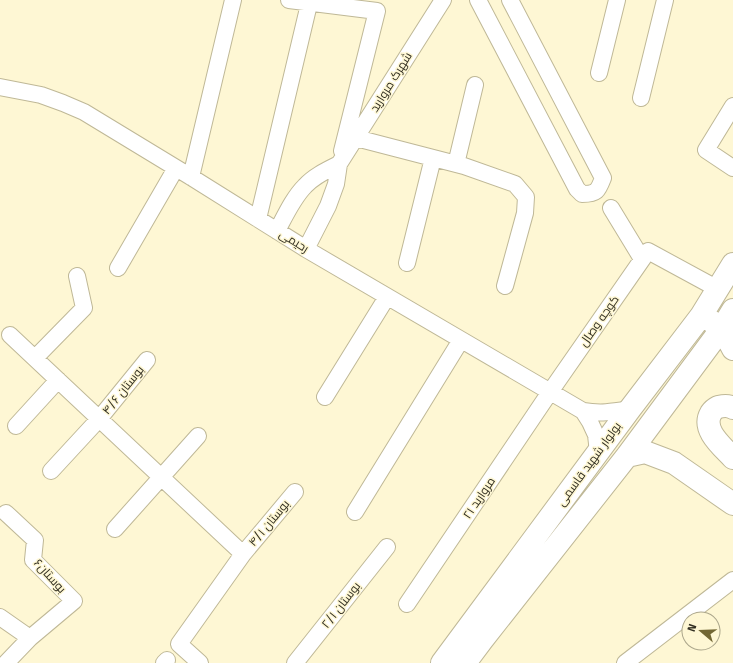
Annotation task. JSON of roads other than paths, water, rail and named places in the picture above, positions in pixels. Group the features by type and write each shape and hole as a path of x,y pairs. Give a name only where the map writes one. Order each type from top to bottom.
{"main road":[{"name":"بولوار شهید قاسمی","path":"442,663 630,409 701,316 733,264"},
{"path":"701,316 728,319 733,349"},
{"name":"بولوار شهید قاسمی","path":"465,663 626,456 728,319"},
{"path":"733,408 730,406 718,407 714,409 708,417 709,430 715,439 733,458"},
{"path":"626,456 645,452 674,463 733,504"}],"street":[{"path":"191,177 233,0"},
{"path":"289,0 310,1 377,11 339,164"},
{"name":"شهرک مروارید","path":"306,249 328,206 336,184 339,164 443,0"},
{"path":"478,0 577,188 582,194 592,194 599,189 603,178 510,0"},
{"path":"598,73 617,0"},
{"path":"641,98 665,0"},
{"path":"258,219 310,1"},
{"path":"456,164 475,84"},
{"name":"رحیمی","path":"0,87 41,95 63,102 84,112 306,249 583,411 596,413 630,409"},
{"path":"733,106 706,150 733,168"},
{"path":"356,138 456,164 515,184 526,197 525,213 505,286"},
{"path":"407,263 433,158"},
{"name":"شهرک مروارید","path":"278,231 290,207 305,185 320,174 339,164"},
{"path":"118,268 176,168"},
{"path":"612,208 645,255 718,289"},
{"name":"کوچه وصال","path":"550,392 645,255"},
{"path":"35,358 84,308 77,276"},
{"path":"325,397 387,297"},
{"path":"10,335 243,554"},
{"path":"355,512 461,340"},
{"name":"بوستان ۴/۶","path":"51,470 99,419 147,360"},
{"path":"16,426 58,380"},
{"name":"مروارید ۲۱","path":"408,604 550,392"},
{"path":"583,411 596,435 598,452"},
{"path":"115,529 198,436"},
{"name":"بوستان ۴/۱","path":"200,663 179,644 243,554 295,492"},
{"name":"بوستان۶","path":"6,513 35,540 32,560 74,601 30,638"},
{"name":"بوستان ۲/۱","path":"294,663 387,547"},
{"path":"625,663 733,580"},
{"path":"0,616 30,638 6,663"}]}
